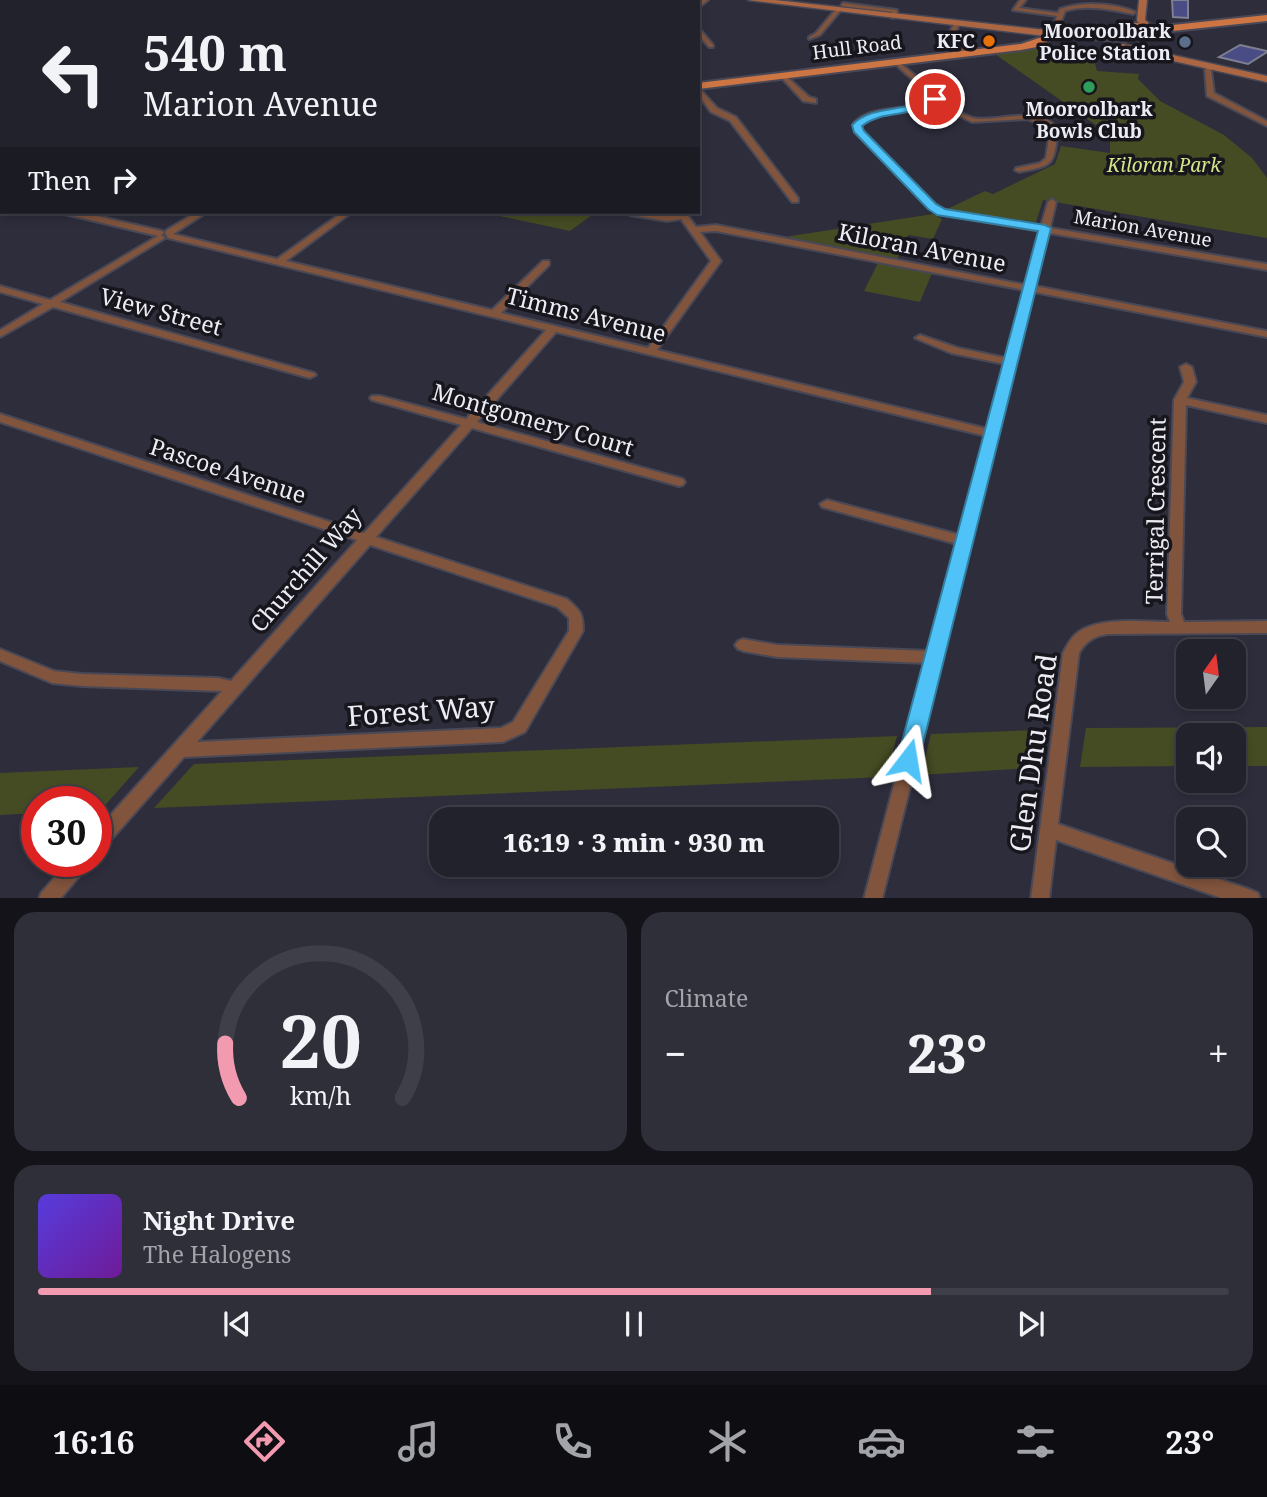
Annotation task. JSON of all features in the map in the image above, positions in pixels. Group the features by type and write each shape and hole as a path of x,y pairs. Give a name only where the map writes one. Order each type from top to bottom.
{"main road":[{"path":"752,0 841,8 1055,37"},
{"path":"1134,0 1131,28 1172,29 1267,18"},
{"path":"1143,0 1141,21 1149,30"},
{"name":"Hull Road","path":"1021,47 1055,37 1116,42 1131,28"},
{"path":"1116,42 1134,45 1138,36 1149,30"},
{"name":"Hull Road","path":"700,87 1021,47 1055,37"},
{"path":"1116,42 1267,79"},
{"path":"1135,42 1211,67 1267,79"}],"street":[{"path":"1023,0 1013,13 1060,15"},
{"path":"1055,37 1063,9 1077,6 1133,12"},
{"path":"811,38 818,34 841,8"},
{"path":"956,24 948,41 967,53"},
{"path":"700,32 711,46"},
{"path":"896,62 933,94 935,101 972,120 1028,117 1051,125 1054,130 1050,159 1042,165 1019,170"},
{"path":"1211,67 1208,69 1210,94 1267,124"},
{"path":"783,76 806,99 813,101"},
{"path":"700,90 714,110 733,119 795,200"},
{"name":"Marion Avenue","path":"935,101 921,108 868,116 857,125 859,132 932,206 942,212 1267,267"},
{"path":"873,898 1052,202"},
{"name":"Timms Avenue","path":"76,214 992,434"},
{"path":"0,334 199,214"},
{"path":"278,262 345,214"},
{"path":"642,214 667,218 682,214 716,261 650,352"},
{"name":"Kiloran Avenue","path":"694,230 716,228 1267,334"},
{"path":"494,314 546,262"},
{"name":"View Street","path":"0,289 310,376"},
{"name":"Churchill Way","path":"112,826 553,329"},
{"path":"920,338 955,351 1010,362"},
{"path":"1180,400 1190,382 1186,367"},
{"name":"Montgomery Court","path":"376,398 679,482"},
{"name":"Terrigal Crescent","path":"1179,627 1174,614 1180,400 1267,419"},
{"name":"Pascoe Avenue","path":"0,418 562,603"},
{"path":"827,504 964,541"},
{"name":"Forest Way","path":"180,750 503,735 519,727 576,631 576,616 562,603"},
{"name":"Glen Dhu Road","path":"1040,898 1071,653 1077,641 1090,632 1108,628 1267,627"},
{"path":"743,645 777,651 933,657"},
{"path":"0,655 52,677 218,684 234,688"},
{"path":"1049,829 1251,898"},
{"path":"48,898 67,877"}],"green space":[{"name":"Kiloran Park","path":"1071,44 1086,48 1052,47 1068,58 1094,59 1097,71 1139,74 1138,79 1160,101 1224,135 1252,158 1267,178 1267,238 1043,200 1036,222 945,210 985,191 993,194 1055,164 1061,146 1110,153 1110,135 995,54"},
{"path":"490,214 593,214 570,231"},
{"path":"933,214 942,219 933,239 908,235 897,260 778,238"},
{"path":"878,263 932,273 920,302 864,291"},
{"path":"1246,727 1267,727 1267,766 1246,766"},
{"path":"1086,728 1176,728 1176,766 1080,767"},
{"path":"1036,730 1029,768 921,775 931,734"},
{"path":"897,736 886,777 154,808 194,764"},
{"path":"139,767 112,797 112,786 21,786 21,814 0,815 0,773"}],"building":[{"path":"1172,0 1188,0 1188,18 1173,17"},
{"path":"1240,45 1267,52 1248,64 1219,57"}],"place":[{"name":"KFC","path":"989,41"},
{"name":"Mooroolbark Police Station","path":"1185,42"},
{"name":"Mooroolbark Bowls Club","path":"1089,87"}],"route":[{"path":"908,760 1045,228 942,212 932,206 859,132 859,121 868,116 921,108 935,99"}]}
